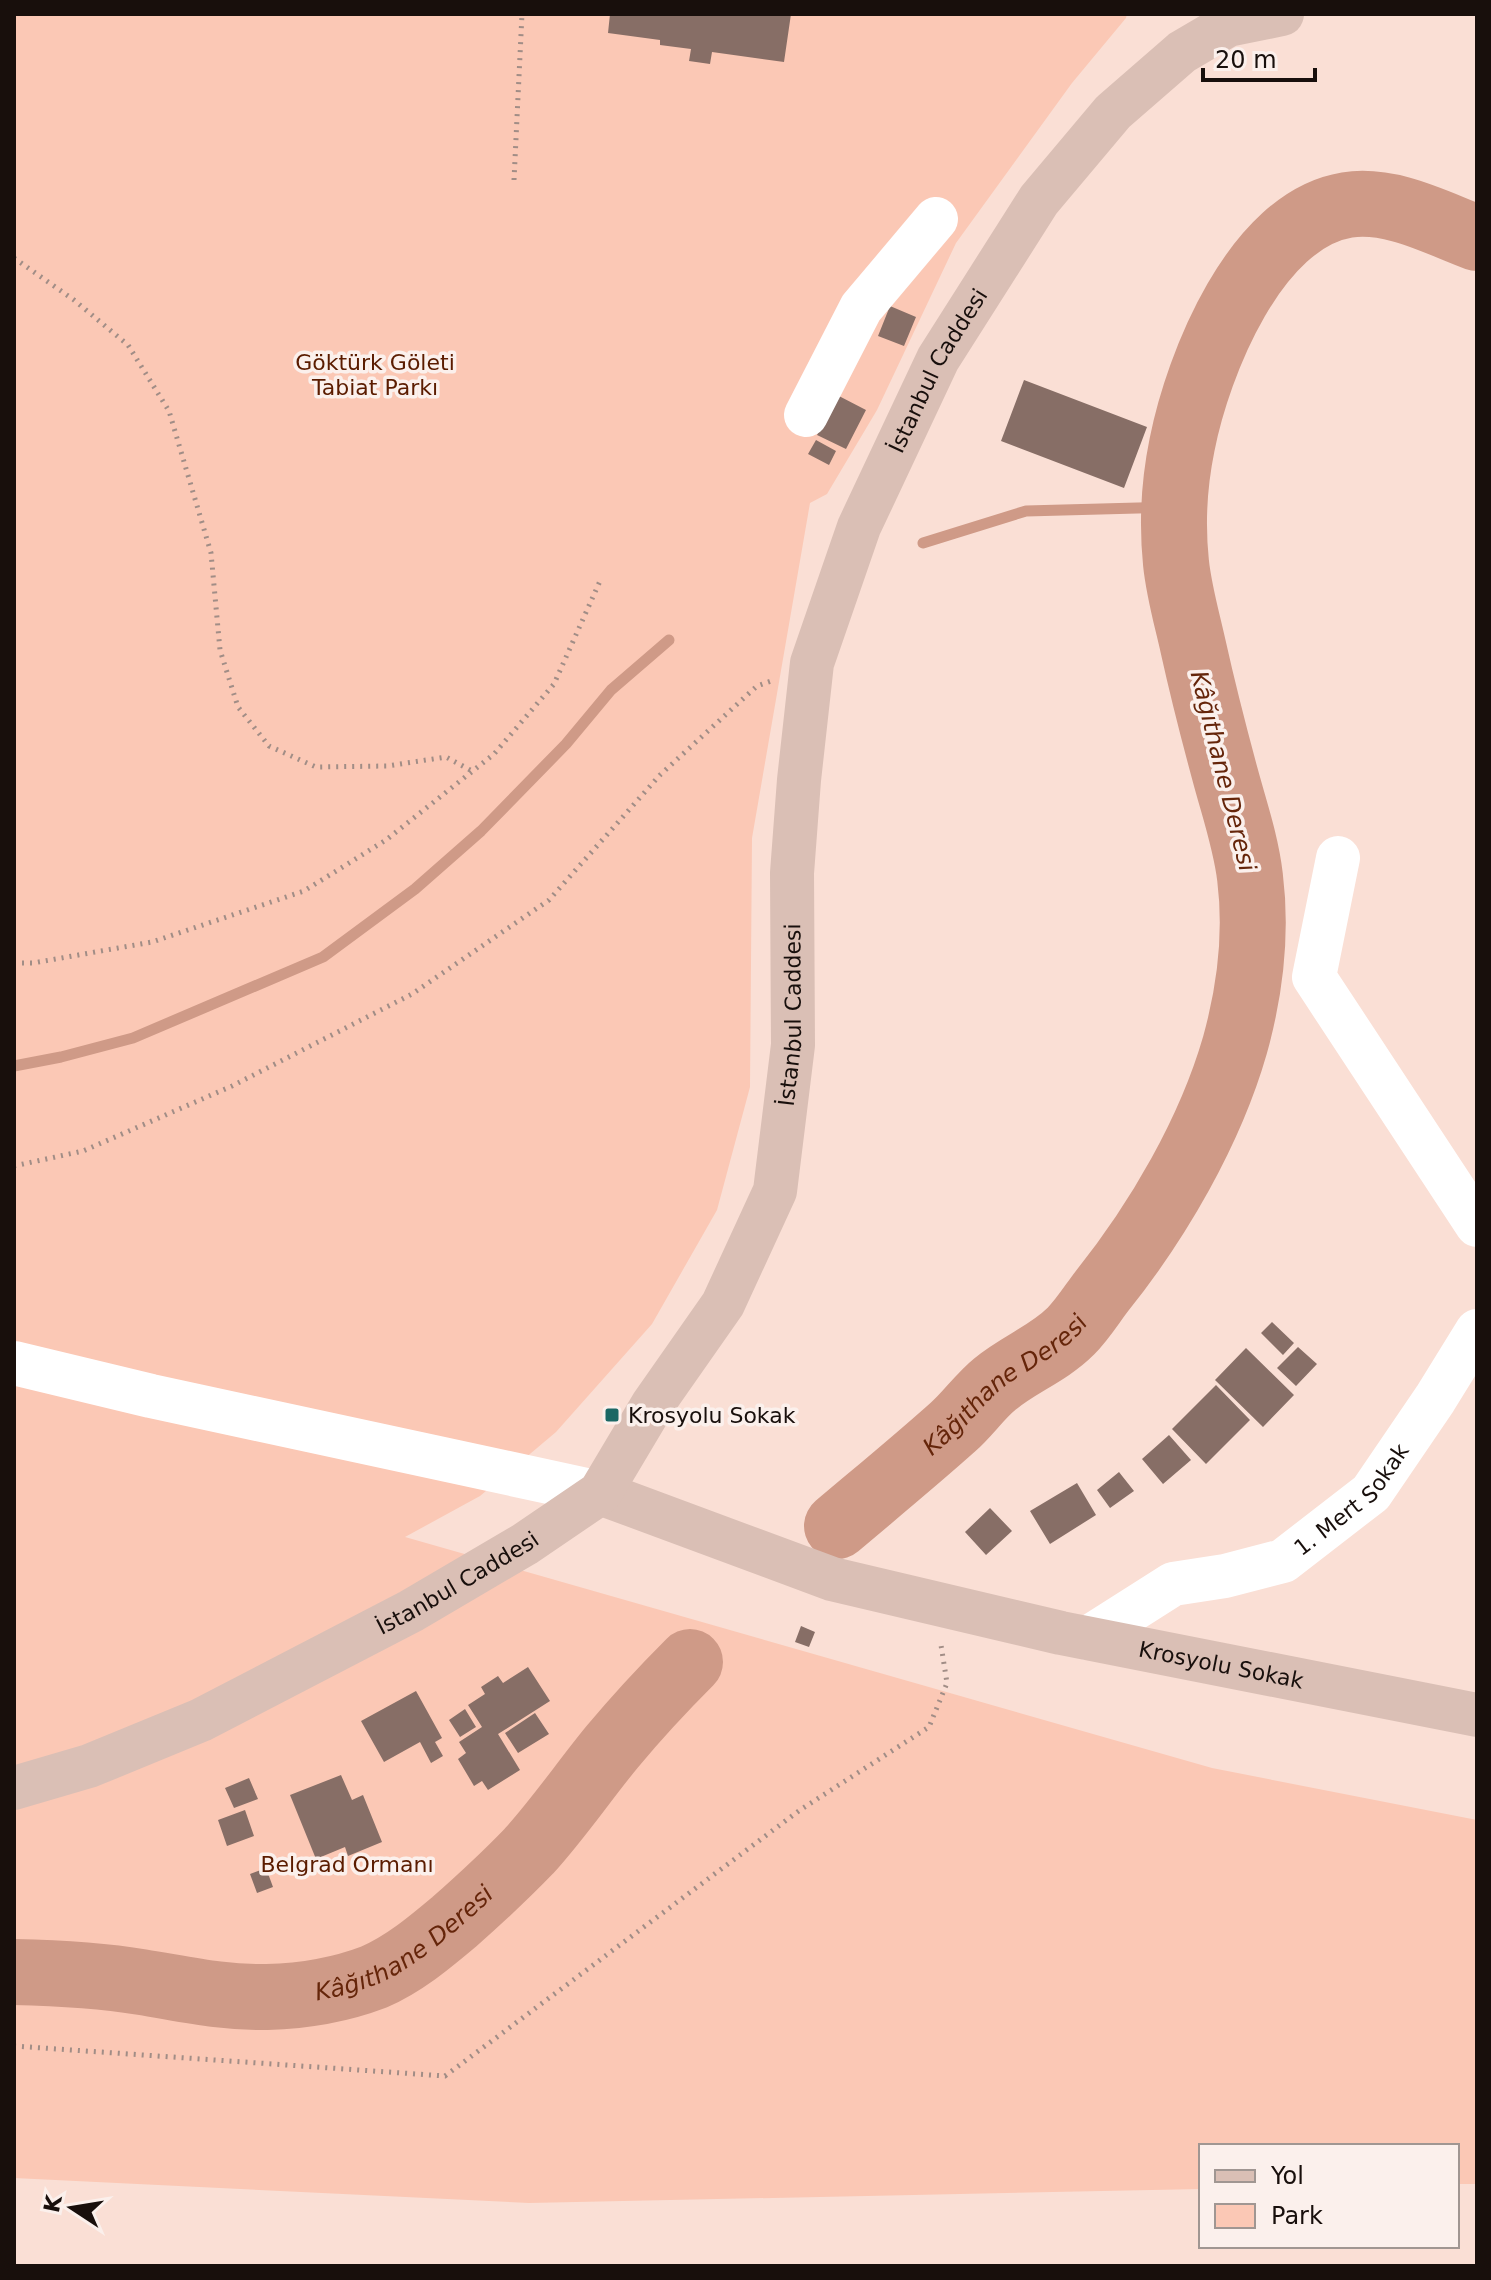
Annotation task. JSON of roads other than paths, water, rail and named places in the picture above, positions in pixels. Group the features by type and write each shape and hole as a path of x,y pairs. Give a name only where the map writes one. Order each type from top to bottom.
{"main road":[{"name":"İstanbul Caddesi","path":"14,1788 89,1766 201,1720 411,1611 525,1544 600,1493 653,1404 723,1304 775,1191 793,1045 792,873 812,663 859,527 938,359 1039,200 1113,112 1218,19 1282,14"},
{"name":"Krosyolu Sokak","path":"600,1493 832,1579 1088,1638 1477,1715"}],"street":[{"path":"806,415 861,308 936,219"},
{"path":"1338,858 1314,977 1477,1225"},
{"name":"1. Mert Sokak","path":"1088,1638 1173,1584 1225,1576 1283,1561 1371,1493 1477,1331"},
{"path":"14,1363 151,1396 600,1493"}],"waterway":[{"name":"Kâğıthane Deresi","path":"837,1526 953,1427 995,1384 1053,1346 1080,1322 1143,1235 1180,1174 1212,1110 1235,1045 1251,962 1253,919 1250,877 1183,605 1174,534 1182,445 1190,412 1217,337 1236,300 1259,266 1285,237 1314,216 1347,205 1380,205 1414,213 1477,238"},
{"path":"923,543 1026,511 1175,507"},
{"path":"14,1066 133,1038 323,957 415,889 481,831 566,744 611,690 669,640"},
{"name":"Kâğıthane Deresi","path":"14,1972 109,1978 250,1997 322,1992 374,1977 426,1945 511,1869 551,1826 621,1736 690,1662"}],"place":[{"name":"Krosyolu Sokak","path":"612,1415"}],"park label":[{"name":"Göktürk Göleti Tabiat Parkı","path":"375,374"},
{"name":"Belgrad Ormanı","path":"347,1864"}]}
